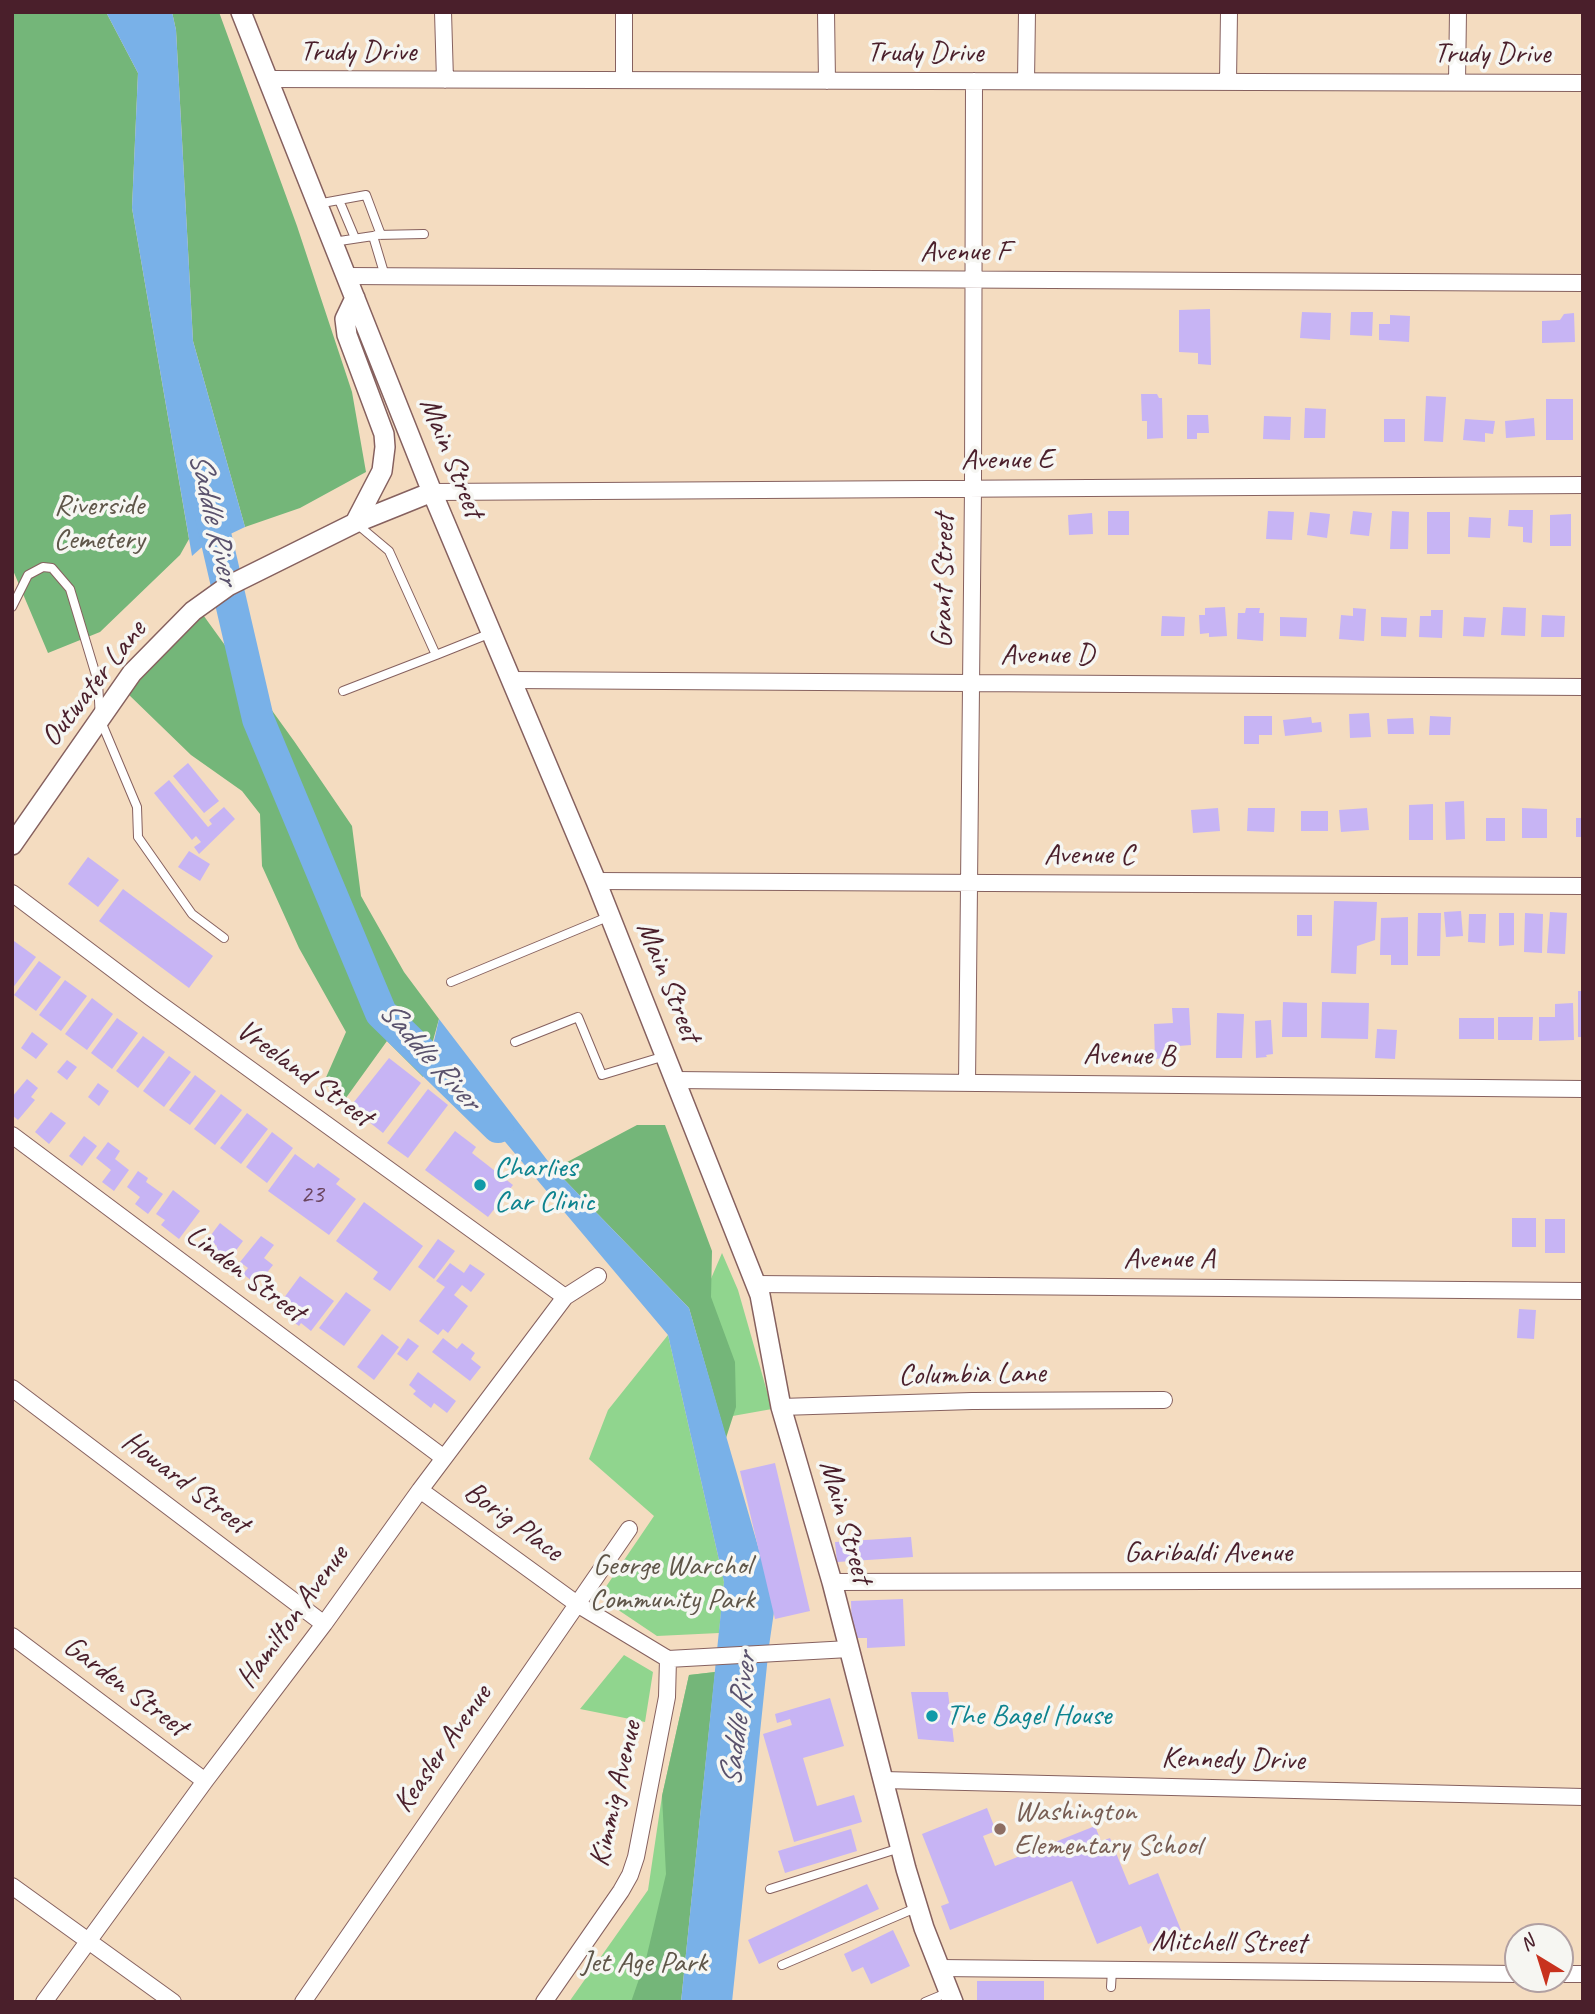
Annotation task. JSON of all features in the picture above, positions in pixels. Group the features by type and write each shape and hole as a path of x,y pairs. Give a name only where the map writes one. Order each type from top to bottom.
{"street":[{"name":"Main Street","path":"241,12 432,492 596,881 760,1295 781,1407 832,1582 900,1848 951,1997"},
{"path":"443,12 445,80"},
{"path":"624,12 624,80"},
{"path":"826,12 827,80"},
{"path":"1026,81 1027,12"},
{"path":"1228,81 1229,12"},
{"path":"1457,82 1458,12"},
{"name":"Trudy Drive","path":"268,79 1583,83"},
{"name":"Grant Street","path":"967,1083 974,81"},
{"name":"Avenue F","path":"346,276 1583,284"},
{"path":"355,298 345,319 347,335 384,434 385,447 382,471 355,523"},
{"name":"Avenue E","path":"432,492 1583,485"},
{"name":"Outwater Lane","path":"12,845 132,673 192,611 228,586 355,523 432,492"},
{"name":"Avenue D","path":"512,680 1583,687"},
{"name":"Avenue C","path":"596,881 1583,886"},
{"name":"Vreeland Street","path":"12,894 565,1297"},
{"name":"Avenue B","path":"675,1080 1583,1089"},
{"name":"Linden Street","path":"12,1135 444,1458"},
{"name":"Hamilton Avenue","path":"44,2002 565,1297 598,1276"},
{"name":"Avenue A","path":"755,1284 1583,1291"},
{"name":"Howard Street","path":"12,1388 324,1624"},
{"name":"Columbia Lane","path":"781,1407 972,1401 1164,1400"},
{"name":"Borig Place","path":"420,1490 577,1604 668,1659"},
{"name":"Keasler Avenue","path":"303,2002 629,1529"},
{"name":"Garibaldi Avenue","path":"832,1582 1583,1580"},
{"name":"Garden Street","path":"12,1636 205,1781"},
{"path":"668,1659 849,1648"},
{"name":"Kimmig Avenue","path":"544,2002 630,1875 636,1857 667,1697 668,1659"},
{"name":"Kennedy Drive","path":"883,1780 1583,1797"},
{"path":"12,1886 173,2002"},
{"name":"Mitchell Street","path":"939,1968 1111,1978 1504,1974"}],"lane":[{"path":"317,204 366,195 385,276"},
{"path":"340,200 355,238"},
{"path":"333,242 377,235 424,234"},
{"path":"355,523 388,551 436,655"},
{"path":"12,607 28,575 43,567 52,568 70,589 98,682 100,719 137,807 138,837 192,914 224,938"},
{"path":"343,691 491,632"},
{"path":"451,982 610,916"},
{"path":"515,1042 578,1017 602,1075 664,1056"},
{"path":"770,1889 900,1848"},
{"path":"782,1965 918,1907"},
{"path":"925,2002 951,1997"}],"green space":[{"name":"Riverside Cemetery","path":"12,12 106,12 138,73 132,208 189,539 180,555 100,632 48,653 12,568"},
{"path":"172,12 219,12 297,226 352,392 366,472 300,508 245,527 193,341 176,30"},
{"path":"201,612 352,826 361,896 404,972 439,1019 423,1077 387,1041 343,1102 324,1082 346,1032 299,948 262,866 260,814 242,791 191,755 127,693"},
{"path":"637,1125 665,1125 712,1251 711,1297 735,1362 736,1407 726,1438 689,1308 554,1169"},
{"path":"722,1253 738,1290 772,1409 727,1417 704,1295"},
{"name":"George Warchol Community Park","path":"668,1335 724,1582 719,1633 657,1636 599,1597 654,1516 589,1459 608,1410"},
{"path":"624,1655 653,1672 645,1722 580,1709"},
{"name":"Jet Age Park","path":"715,1672 678,2002 569,2002 648,1890 662,1796 689,1675"},
{"name":"Jet Age Park","path":"715,1672 681,2002 631,2002 646,1959 666,1874 662,1796 689,1675"}],"water":[{"name":"Saddle River","path":"106,12 172,12 176,30 193,341 245,527 201,548 192,556 132,208 138,73"},
{"name":"Saddle River","path":"439,1019 554,1169 689,1308 775,1605 732,2002 681,2002 724,1582 668,1335 431,1054"}],"building":[{"path":"1210,309 1211,365 1198,364 1198,353 1179,352 1179,310"},
{"path":"1302,312 1331,313 1330,340 1300,338"},
{"path":"1351,312 1373,312 1372,336 1350,335"},
{"path":"1574,313 1575,342 1542,343 1542,321 1560,320 1564,314"},
{"path":"1390,315 1410,316 1409,342 1379,340 1379,324 1390,324"},
{"path":"1141,394 1157,394 1162,398 1163,438 1147,439 1147,421 1142,421"},
{"path":"1426,396 1446,397 1443,442 1424,441"},
{"path":"1546,399 1573,399 1573,440 1546,440"},
{"path":"1305,408 1326,409 1325,438 1304,438"},
{"path":"1187,415 1208,415 1209,433 1197,433 1197,439 1187,439"},
{"path":"1264,416 1291,417 1290,440 1263,439"},
{"path":"1534,418 1535,436 1506,438 1505,421"},
{"path":"1384,419 1405,419 1405,442 1384,442"},
{"path":"1465,419 1495,421 1493,434 1485,433 1485,442 1463,440"},
{"path":"1509,510 1533,510 1532,543 1523,542 1523,527 1508,526"},
{"path":"1108,511 1129,511 1129,535 1108,535"},
{"path":"1268,511 1294,512 1292,540 1266,539"},
{"path":"1353,511 1372,513 1369,536 1350,534"},
{"path":"1392,511 1409,512 1408,549 1390,549"},
{"path":"1310,512 1330,514 1327,538 1307,535"},
{"path":"1427,512 1450,512 1450,554 1427,554"},
{"path":"1092,513 1093,534 1069,535 1068,515"},
{"path":"1571,514 1571,546 1550,546 1550,515"},
{"path":"1469,517 1491,518 1490,538 1468,537"},
{"path":"1225,607 1227,636 1209,637 1209,633 1200,634 1199,615 1205,615 1205,608"},
{"path":"1503,607 1526,608 1525,636 1501,635"},
{"path":"1246,608 1260,608 1259,613 1264,613 1263,641 1237,639 1238,613 1245,613"},
{"path":"1353,608 1366,609 1364,641 1339,639 1341,615 1353,616"},
{"path":"1431,610 1443,610 1442,638 1419,637 1420,616 1431,616"},
{"path":"1542,615 1565,616 1564,637 1541,637"},
{"path":"1162,616 1185,617 1184,636 1161,636"},
{"path":"1280,617 1307,618 1306,637 1280,636"},
{"path":"1381,617 1407,618 1406,637 1381,636"},
{"path":"1464,617 1486,618 1484,637 1463,636"},
{"path":"1369,713 1371,737 1350,738 1349,714"},
{"path":"1244,716 1272,716 1272,735 1259,735 1259,744 1244,744"},
{"path":"1430,716 1451,717 1450,735 1429,735"},
{"path":"1311,717 1312,723 1321,722 1322,732 1285,736 1283,720"},
{"path":"1413,718 1414,734 1388,734 1387,719"},
{"path":"188,763 219,801 204,813 173,776"},
{"path":"169,780 208,827 212,824 209,820 224,807 235,819 199,854 194,847 201,842 196,836 192,840 154,793"},
{"path":"1464,801 1465,839 1446,840 1445,802"},
{"path":"1433,804 1433,840 1409,840 1409,805"},
{"path":"1218,808 1220,831 1193,833 1191,810"},
{"path":"1248,808 1275,808 1274,832 1247,831"},
{"path":"1367,808 1369,830 1341,832 1339,810"},
{"path":"1522,808 1547,809 1547,838 1522,838"},
{"path":"1301,811 1328,811 1328,831 1301,831"},
{"path":"1486,818 1505,818 1505,841 1486,841"},
{"path":"1576,818 1583,818 1583,837 1576,837"},
{"path":"189,851 210,864 200,881 178,867"},
{"path":"88,857 119,880 98,907 68,884"},
{"path":"123,889 213,956 189,988 99,921"},
{"path":"1334,901 1377,902 1375,940 1357,946 1356,974 1331,973"},
{"path":"1461,911 1463,936 1446,937 1444,912"},
{"path":"1550,912 1567,913 1565,954 1547,953"},
{"path":"1418,913 1441,913 1440,956 1417,956"},
{"path":"1499,913 1514,913 1514,945 1499,946"},
{"path":"1525,913 1543,914 1542,953 1524,952"},
{"path":"1469,914 1486,914 1485,943 1468,942"},
{"path":"1297,915 1312,915 1312,936 1297,936"},
{"path":"1408,917 1408,965 1391,965 1391,955 1380,955 1381,918"},
{"path":"14,941 36,957 12,989 12,943"},
{"path":"39,961 61,977 36,1011 14,995"},
{"path":"65,980 87,996 61,1031 39,1015"},
{"path":"1578,991 1583,991 1583,1037 1578,1037"},
{"path":"92,998 113,1014 87,1050 65,1034"},
{"path":"1283,1002 1307,1003 1307,1037 1282,1037"},
{"path":"1322,1002 1369,1003 1368,1039 1321,1038"},
{"path":"1573,1003 1574,1040 1539,1041 1539,1017 1555,1017 1555,1004"},
{"path":"1172,1008 1189,1008 1191,1045 1166,1047 1167,1058 1155,1059 1154,1024 1173,1023"},
{"path":"1217,1013 1244,1014 1242,1058 1216,1058"},
{"path":"1498,1017 1533,1017 1532,1040 1498,1040"},
{"path":"117,1018 138,1033 112,1069 91,1053"},
{"path":"1459,1018 1494,1018 1494,1039 1459,1039"},
{"path":"1271,1020 1273,1054 1256,1058 1255,1021"},
{"path":"1377,1029 1397,1030 1395,1059 1375,1058"},
{"path":"32,1032 48,1044 36,1059 21,1048"},
{"path":"143,1036 165,1052 138,1088 116,1071"},
{"path":"169,1056 191,1072 164,1107 143,1091"},
{"path":"389,1058 421,1083 383,1133 350,1107"},
{"path":"67,1060 77,1067 67,1080 57,1072"},
{"path":"195,1075 216,1091 190,1125 169,1110"},
{"path":"27,1079 38,1088 31,1097 35,1100 18,1120 12,1115 12,1097"},
{"path":"98,1083 109,1091 99,1106 88,1097"},
{"path":"428,1089 448,1105 408,1158 387,1143"},
{"path":"221,1094 242,1110 215,1145 194,1129"},
{"path":"51,1112 66,1123 49,1144 35,1132"},
{"path":"247,1113 268,1129 241,1164 220,1148"},
{"name":"Charlies Car Clinic","path":"455,1131 476,1147 472,1153 513,1185 488,1217 425,1170"},
{"path":"272,1132 293,1148 267,1183 246,1167"},
{"path":"84,1136 97,1146 82,1166 69,1156"},
{"path":"108,1142 120,1151 115,1159 129,1170 114,1191 102,1182 111,1170 96,1158"},
{"path":"295,1154 314,1168 318,1163 340,1179 336,1184 356,1199 329,1235 268,1191"},
{"path":"138,1171 148,1178 146,1182 163,1194 148,1214 135,1204 140,1197 127,1187"},
{"path":"173,1190 200,1211 179,1239 161,1225 165,1220 156,1214"},
{"path":"364,1202 423,1246 390,1291 373,1279 378,1272 336,1241"},
{"path":"1512,1218 1536,1218 1536,1247 1512,1247"},
{"path":"1545,1219 1565,1219 1565,1253 1545,1253"},
{"path":"220,1223 243,1241 231,1257 225,1252 222,1255 215,1249 217,1246 208,1239"},
{"path":"261,1236 274,1245 264,1258 273,1265 262,1279 257,1275 252,1281 243,1274 248,1268 240,1262"},
{"path":"438,1239 455,1251 434,1279 418,1267"},
{"path":"450,1263 464,1273 470,1264 485,1274 471,1292 462,1285 454,1295 468,1306 448,1333 443,1329 438,1335 419,1321 445,1287 436,1281"},
{"path":"300,1276 334,1301 311,1331 301,1323 299,1326 291,1320 293,1318 278,1306"},
{"path":"346,1292 371,1310 344,1346 319,1328"},
{"path":"1519,1309 1536,1310 1534,1339 1517,1338"},
{"path":"382,1334 399,1347 374,1380 357,1367"},
{"path":"408,1338 419,1346 407,1361 397,1354"},
{"path":"443,1338 457,1349 462,1343 475,1353 471,1359 481,1367 470,1381 432,1352"},
{"path":"418,1372 456,1401 447,1413 434,1403 431,1408 413,1394 416,1391 409,1385"},
{"path":"775,1463 810,1611 775,1619 740,1471"},
{"path":"911,1537 913,1557 837,1562 835,1542"},
{"path":"903,1599 905,1646 867,1648 867,1638 852,1638 851,1601"},
{"name":"The Bagel House","path":"911,1692 948,1692 954,1742 918,1739"},
{"path":"830,1698 844,1746 803,1758 817,1806 854,1795 862,1822 794,1842 763,1734 792,1725 790,1719 777,1723 775,1714"},
{"path":"987,1808 996,1831 983,1836 995,1866 1095,1826 1101,1841 1110,1838 1129,1885 1158,1873 1181,1930 1148,1944 1141,1926 1097,1944 1072,1881 950,1930 941,1906 949,1903 922,1834"},
{"path":"851,1829 857,1851 785,1873 778,1851"},
{"path":"867,1884 879,1909 759,1964 748,1940"},
{"path":"893,1930 910,1966 871,1984 863,1967 852,1972 844,1954"},
{"path":"977,1981 1044,1981 1044,2002 977,2002"}],"waterway":[{"name":"Saddle River","path":"207,499 258,719 381,1013 498,1127"}],"place":[{"name":"Charlies Car Clinic","path":"480,1185"},
{"name":"The Bagel House","path":"932,1716"},
{"name":"Washington Elementary School","path":"1000,1829"}]}
